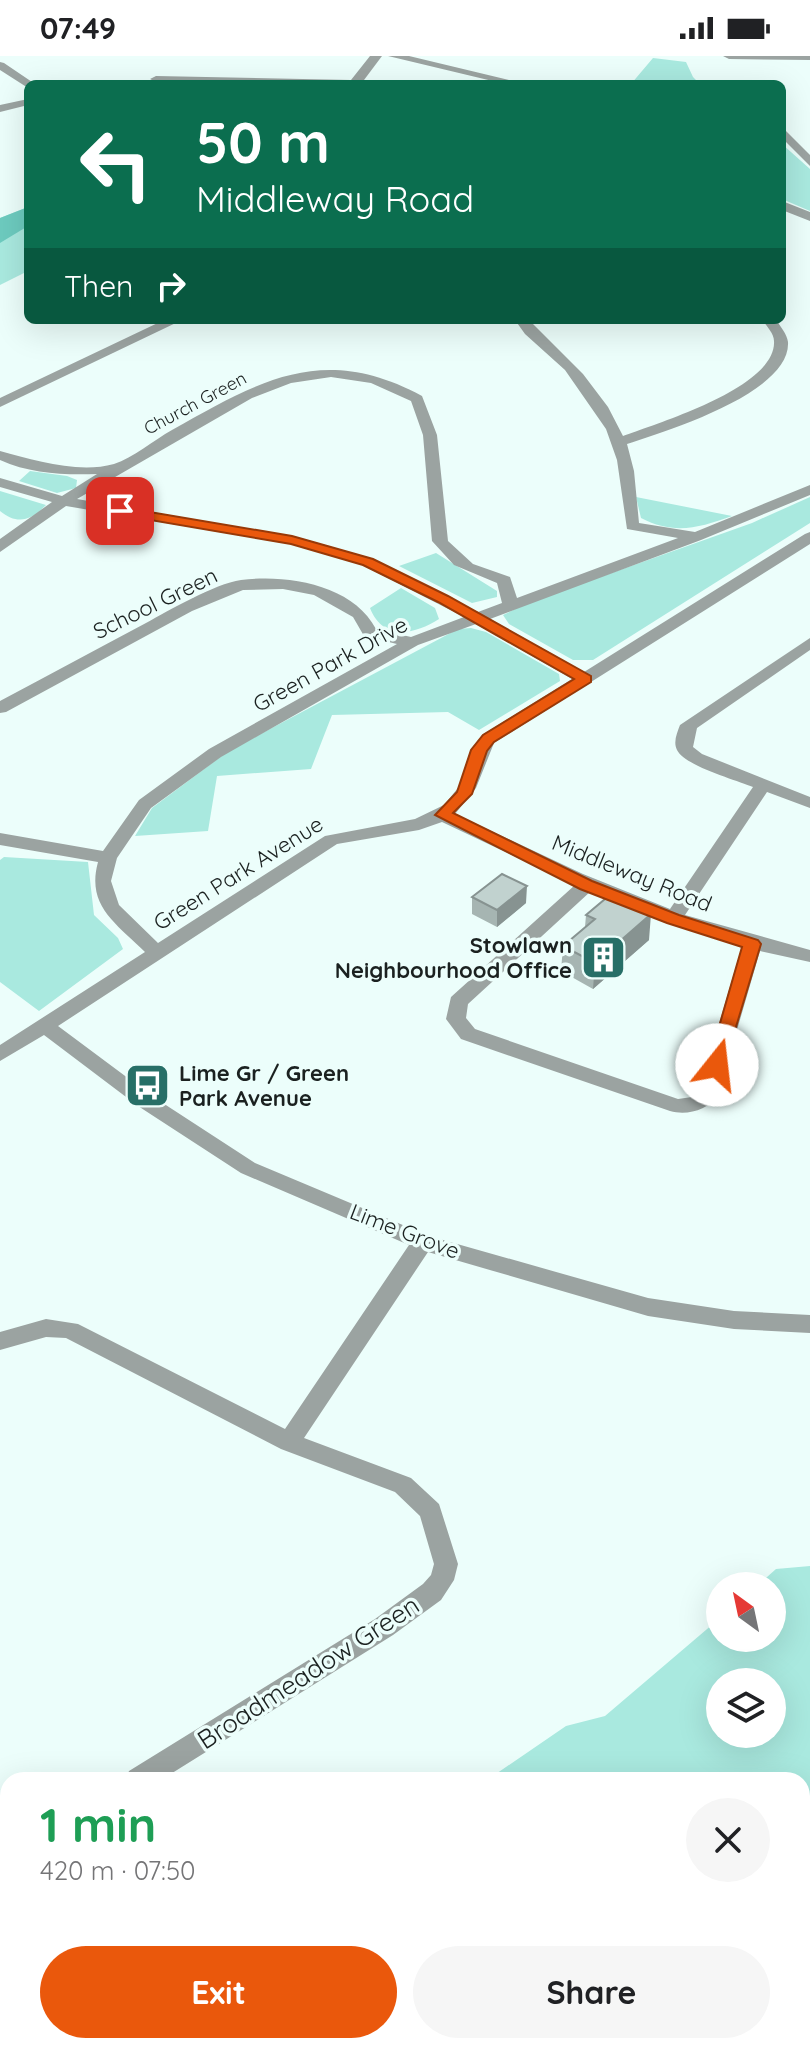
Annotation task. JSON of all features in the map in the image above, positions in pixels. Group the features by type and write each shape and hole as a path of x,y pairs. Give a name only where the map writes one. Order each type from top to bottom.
{"street":[{"path":"357,80 376,56"},
{"path":"394,56 502,80"},
{"path":"729,56 810,57"},
{"path":"0,65 24,81"},
{"path":"156,79 172,80"},
{"path":"0,109 24,103"},
{"path":"786,135 810,162"},
{"path":"786,207 810,217"},
{"path":"0,403 167,324"},
{"path":"524,324 560,355 591,394 620,442 632,526 631,551 618,566"},
{"path":"620,442 725,401 755,382 780,356 782,342 771,324"},
{"name":"Church Green","path":"63,501 244,396 294,377 332,373 381,379 417,399 430,435 440,541 448,556 471,570 517,581 575,580"},
{"path":"0,455 20,465 54,471 118,467"},
{"path":"0,482 63,501 292,540 368,562 405,579 585,679"},
{"name":"Green Park Drive","path":"108,858 145,804 215,753 412,642 510,603 696,537 810,490"},
{"path":"1,541 63,501"},
{"path":"632,526 696,537"},
{"path":"443,815 464,794 479,750 488,739 810,537"},
{"path":"510,603 517,581"},
{"name":"School Green","path":"0,708 186,608 241,585 283,584 319,591 360,614 370,633"},
{"path":"360,672 370,633 412,642"},
{"path":"810,643 689,725 684,738 685,749 696,758 810,803"},
{"path":"673,919 762,786"},
{"name":"Middleway Road","path":"443,815 586,885 673,919 752,944 810,956"},
{"name":"Green Park Avenue","path":"0,1054 331,840 345,835 416,826 443,815"},
{"path":"0,839 108,858 102,881 105,895 112,908 157,953"},
{"path":"586,885 458,1002 456,1019 468,1034 677,1106 698,1103 708,1095 752,944"},
{"name":"Lime Grove","path":"45,1026 145,1101 248,1168 423,1242 648,1307 734,1320 810,1324"},
{"path":"289,1442 423,1242"},
{"name":"Broadmeadow Green","path":"0,1341 46,1328 70,1330 289,1442 403,1485 431,1511 446,1564 442,1580 432,1592 384,1627 151,1772"}],"green space":[{"path":"653,58 686,62 696,80 634,80"},
{"path":"786,148 810,169 810,211 786,201"},
{"path":"24,209 24,273 0,285 0,218"},
{"path":"24,209 24,228 0,243 0,218"},
{"path":"30,471 67,476 77,480 76,488 57,493 19,481"},
{"path":"0,491 46,505 29,518 12,518 0,511"},
{"path":"636,497 732,516 686,528 664,527 641,518"},
{"path":"810,497 810,523 593,660 573,660 509,624 503,615 530,602 752,523"},
{"path":"436,553 497,591 497,597 472,603 399,566"},
{"path":"401,588 435,608 439,619 410,631 400,632 383,626 370,608"},
{"path":"458,629 486,632 559,674 560,681 479,730 448,712 332,715 311,769 217,776 208,831 135,836 152,808 227,752"},
{"path":"4,857 88,862 94,915 118,938 123,949 39,1011 0,982 0,860"},
{"path":"810,1566 810,1772 499,1772 566,1726 605,1716 706,1630 706,1652 786,1652 786,1572 773,1572 776,1569"}],"building":[{"path":"502,874 527,886 497,910 472,897"},
{"path":"611,894 651,914 595,963 563,946 595,919 586,915"}],"place":[{"name":"Stowlawn Neighbourhood Office","path":"603,958"},
{"name":"Lime Gr / Green Park Avenue","path":"148,1086"}],"route":[{"path":"120,511 292,540 368,562 443,599 585,679 488,739 479,750 464,794 443,815 586,885 673,919 752,944 717,1065"}]}
